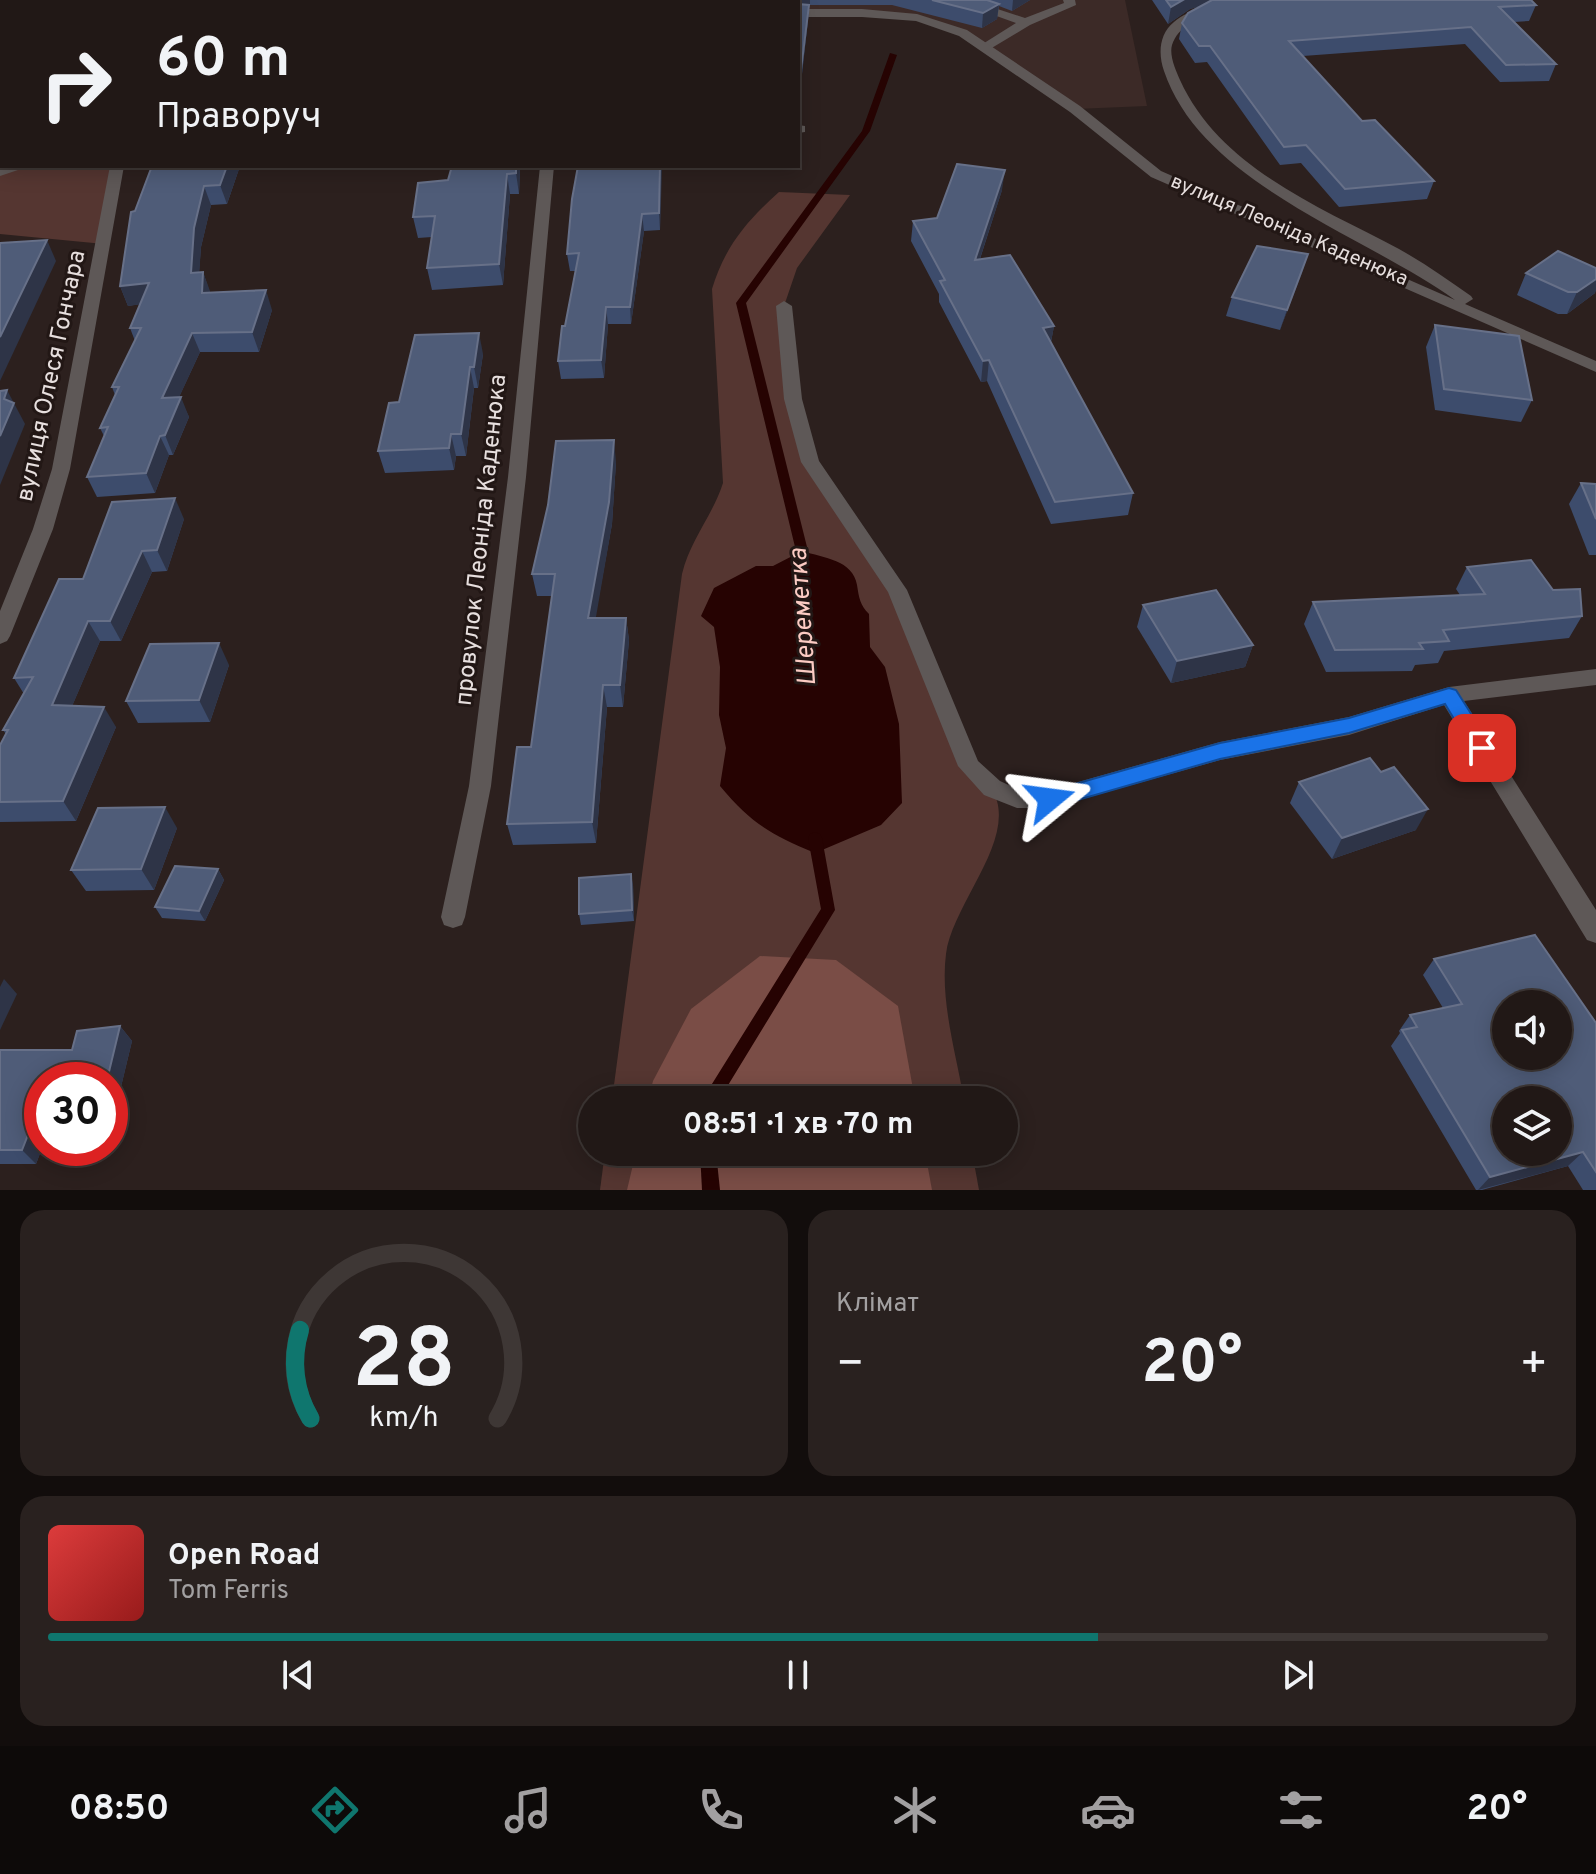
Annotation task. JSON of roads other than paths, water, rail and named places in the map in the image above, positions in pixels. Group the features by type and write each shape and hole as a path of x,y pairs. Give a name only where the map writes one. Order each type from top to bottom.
{"street":[{"path":"958,0 1030,16"},
{"path":"985,48 1030,16 1070,5 1069,0"},
{"name":"вулиця Леоніда Каденюка","path":"1220,6 1185,19 1171,32 1165,48 1171,78 1214,142 1273,189 1439,278 1487,316"},
{"name":"вулиця Леоніда Каденюка","path":"800,13 862,13 917,18 963,33 1075,109 1156,174 1487,316 1596,367"},
{"name":"вулиця Олеся Гончара","path":"0,636 43,529 61,469 117,168"},
{"name":"провулок Леоніда Каденюка","path":"453,917 480,786 517,477 547,168"},
{"path":"784,306 793,399 810,462 897,590 969,766 992,788 1017,799 1050,799 1220,751 1349,726 1449,695 1596,677"},
{"path":"1449,695 1596,932"}],"water":[{"path":"802,551 844,565 854,577 860,601 869,614 870,647 885,667 899,724 902,803 881,825 815,853 763,827 720,786 726,748 719,715 720,667 714,627 701,616 714,588 756,566 773,566"}],"waterway":[{"name":"Шереметка","path":"803,564 741,303 866,131 893,55"},
{"name":"Шереметка","path":"719,1086 828,910 815,838"},
{"name":"Шереметка","path":"709,1166 711,1190"}]}
